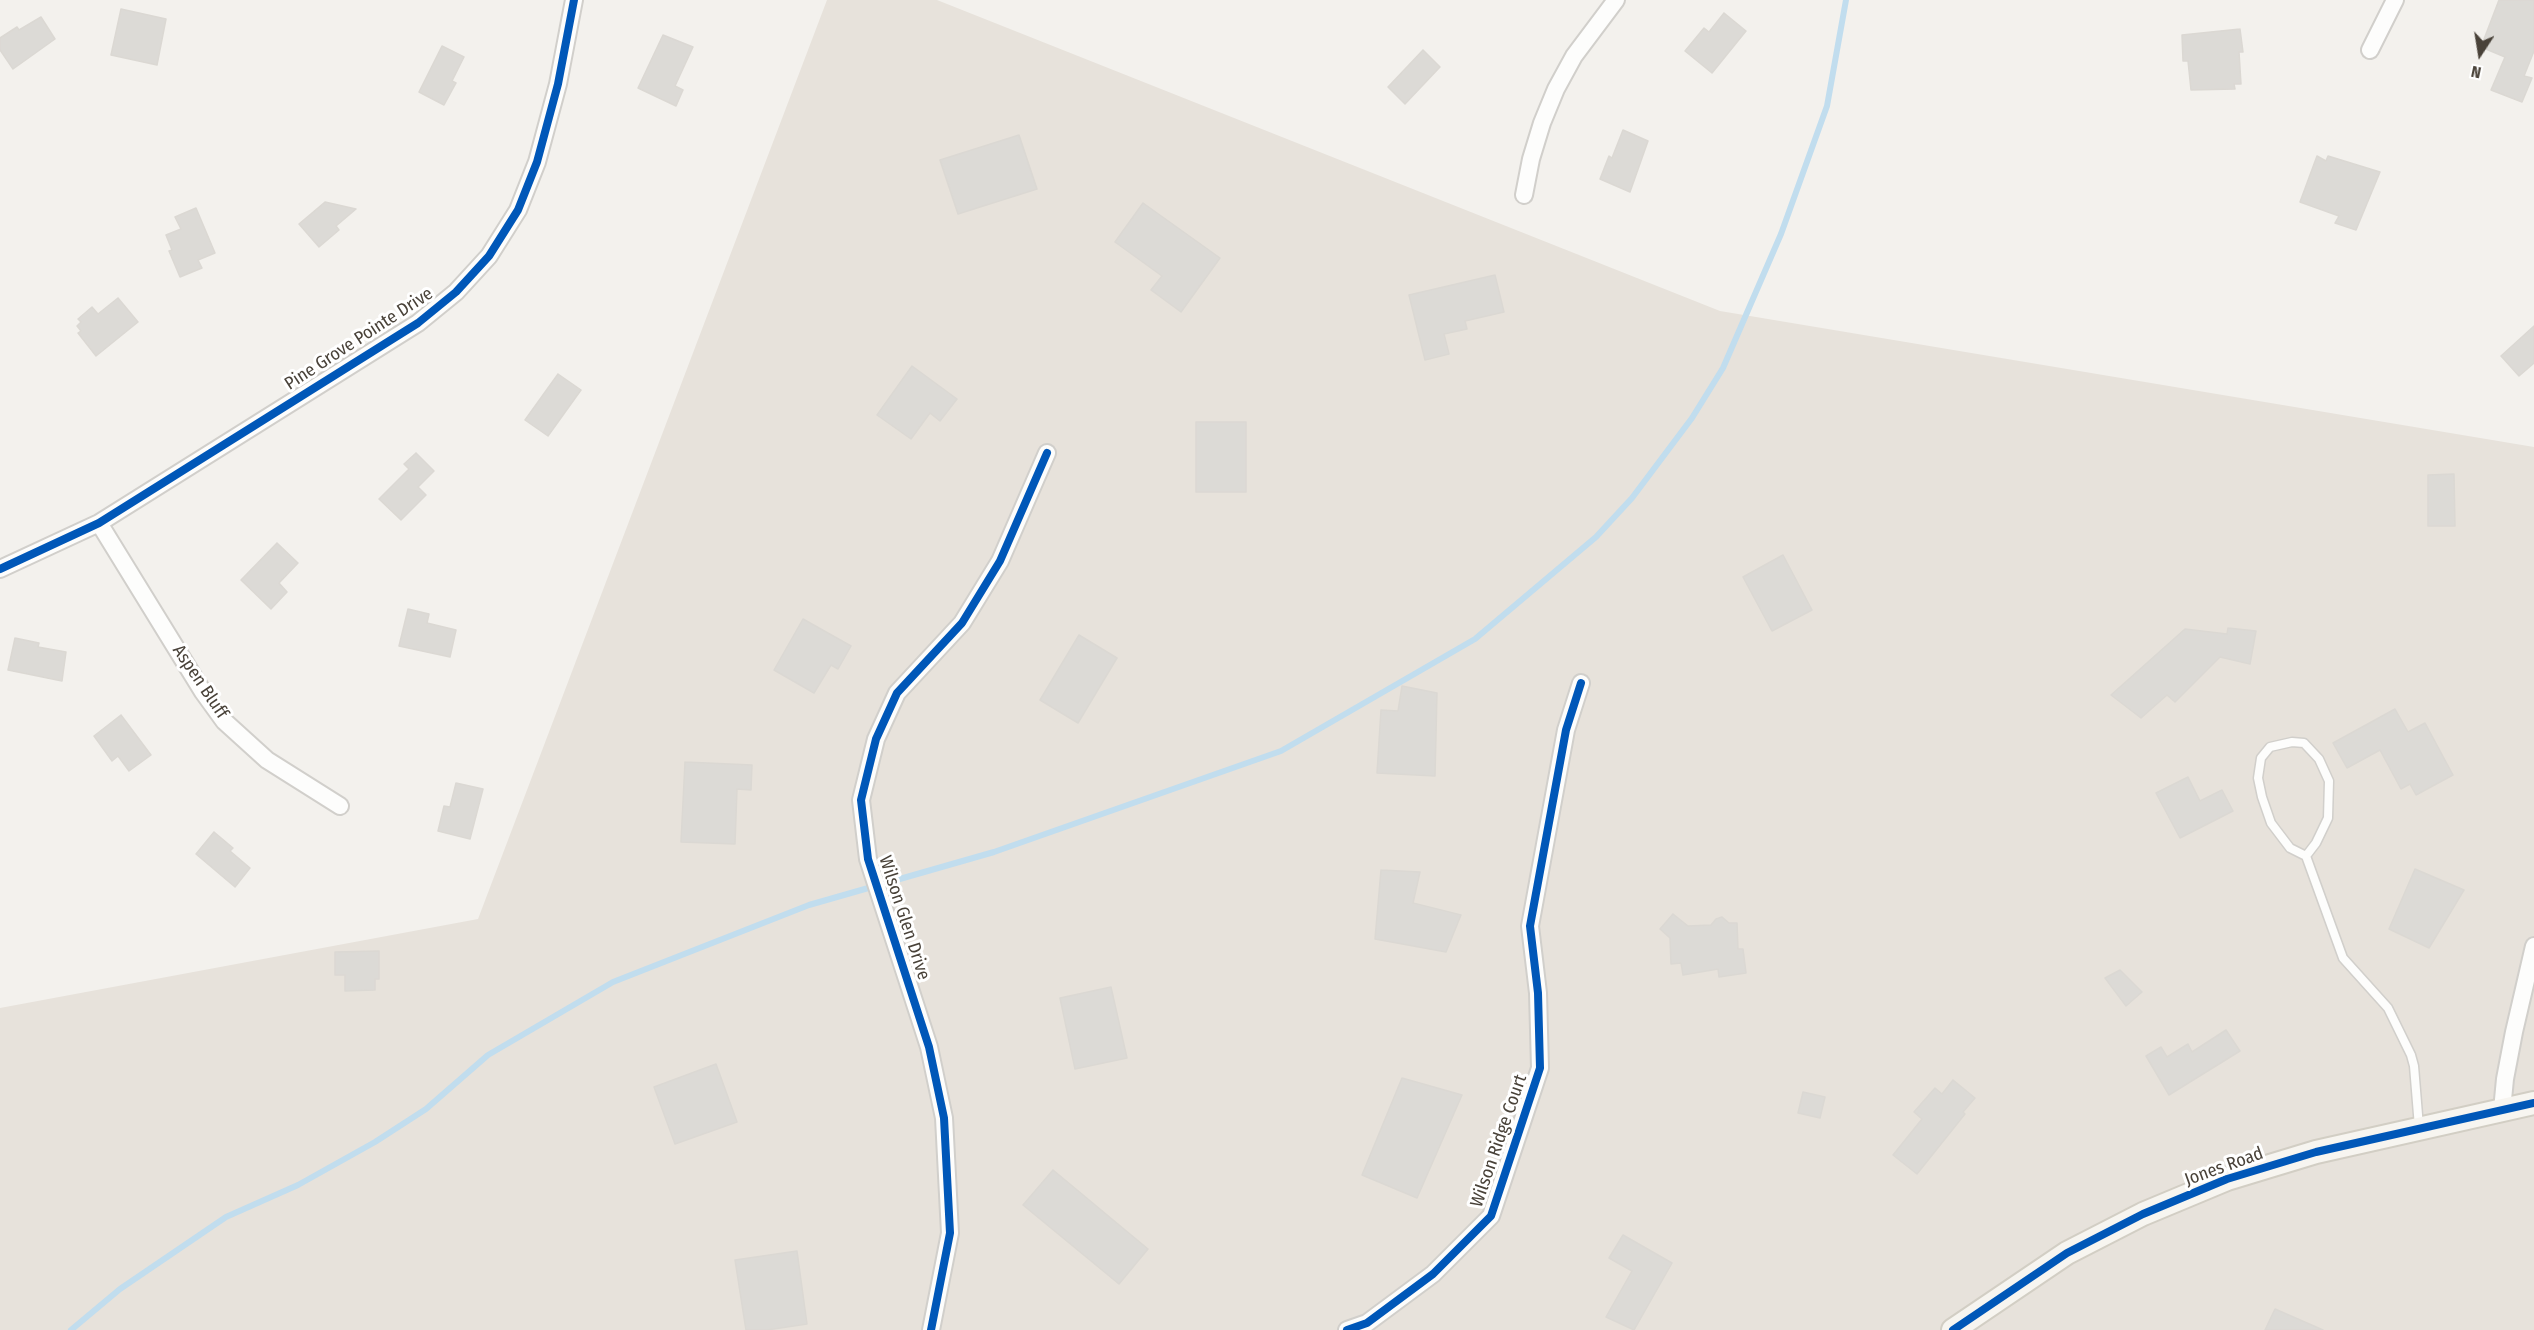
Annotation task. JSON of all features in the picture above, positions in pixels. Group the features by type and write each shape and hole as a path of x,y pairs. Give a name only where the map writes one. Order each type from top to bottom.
{"street":[{"name":"Pine Grove Pointe Drive","path":"0,569 99,522 418,323 456,292 489,256 518,210 537,162 558,84 574,0"},
{"path":"1524,195 1531,159 1556,89 1574,56 1616,0"},
{"path":"2370,50 2395,0"},
{"name":"Wilson Glen Drive","path":"931,1330 950,1233 944,1118 929,1047 868,860 861,800 876,739 897,693 962,623 1000,561 1047,453"},
{"name":"Aspen Bluff","path":"99,522 203,692 224,721 267,760 340,806"},
{"name":"Wilson Ridge Court","path":"1347,1330 1367,1323 1433,1274 1491,1216 1540,1068 1538,993 1530,926 1566,730 1581,683"},
{"path":"2502,1110 2514,1032 2534,946"},
{"name":"Jones Road","path":"1953,1330 2067,1253 2143,1214 2227,1179 2270,1165 2419,1127 2534,1103"}],"lane":[{"path":"2306,856 2316,843 2328,818 2329,781 2319,759 2304,743 2292,742 2270,747 2261,758 2258,778 2271,823 2290,848 2306,856 2343,958 2388,1008 2411,1055 2419,1127"}],"shaded area":[{"path":"827,0 937,0 1720,311 2534,447 2534,1330 0,1330 0,1008 478,919"}],"building":[{"path":"2499,0 2534,0 2534,51 2524,76 2532,78 2522,102 2491,90 2505,57 2481,47"},
{"path":"121,9 166,19 157,65 111,55"},
{"path":"1724,13 1746,31 1712,73 1685,51 1704,28 1709,32"},
{"path":"41,17 55,39 13,69 0,50 0,38 17,27 19,30"},
{"path":"2240,29 2243,52 2239,52 2241,84 2234,84 2235,89 2191,90 2188,61 2183,61 2182,35"},
{"path":"663,35 693,47 675,86 683,90 676,106 638,88"},
{"path":"442,46 464,57 452,81 456,83 444,105 419,92"},
{"path":"1423,50 1440,67 1405,104 1388,87"},
{"path":"1623,130 1648,141 1630,192 1600,179 1609,156 1612,158"},
{"path":"1019,135 1037,189 958,214 940,160"},
{"path":"2317,156 2326,161 2328,156 2380,172 2356,230 2335,223 2339,216 2300,202"},
{"path":"325,202 356,209 336,226 339,230 319,247 299,224"},
{"path":"1143,203 1220,258 1181,312 1151,290 1162,276 1115,242"},
{"path":"196,208 215,253 198,260 202,268 180,277 169,251 172,250 166,235 181,229 175,217"},
{"path":"1495,275 1504,312 1465,321 1467,329 1444,334 1449,354 1425,360 1409,295"},
{"path":"118,298 138,322 96,356 78,333 81,331 77,326 81,322 78,319 92,307 98,314"},
{"path":"2534,326 2534,363 2519,376 2501,356"},
{"path":"912,366 957,399 940,421 930,413 911,439 877,415"},
{"path":"558,374 581,390 548,436 525,420"},
{"path":"1196,422 1246,422 1246,492 1196,492"},
{"path":"416,453 434,471 418,487 426,495 401,520 379,499 409,469 404,464"},
{"path":"2454,474 2455,526 2428,526 2428,475"},
{"path":"277,543 298,563 279,583 287,592 271,609 241,580"},
{"path":"1783,555 1812,610 1772,631 1743,577"},
{"path":"408,609 429,614 427,623 456,630 450,657 399,646"},
{"path":"803,619 851,646 838,669 831,665 814,693 774,670"},
{"path":"2228,628 2256,631 2250,664 2220,657 2175,702 2167,695 2141,718 2111,695 2185,629 2227,634"},
{"path":"1079,635 1117,658 1078,723 1040,700"},
{"path":"15,638 39,643 38,647 66,652 62,681 8,670"},
{"path":"1402,686 1437,693 1435,776 1377,773 1381,710 1398,711"},
{"path":"2395,709 2408,732 2425,723 2453,775 2416,795 2410,784 2401,789 2380,750 2347,768 2333,743"},
{"path":"121,715 151,755 129,771 118,756 112,761 94,736"},
{"path":"685,762 752,765 751,790 737,789 735,844 681,842"},
{"path":"2188,777 2200,801 2222,790 2233,811 2180,838 2156,793"},
{"path":"456,783 483,789 470,839 438,831 444,806 450,807"},
{"path":"214,832 233,848 230,851 250,868 235,887 196,854"},
{"path":"2415,869 2464,890 2429,948 2389,929"},
{"path":"1381,870 1420,872 1413,903 1461,915 1446,952 1375,939"},
{"path":"1673,914 1688,926 1711,925 1716,919 1722,917 1729,923 1737,923 1738,949 1743,949 1746,973 1719,977 1718,969 1683,975 1681,963 1671,964 1670,938 1660,929"},
{"path":"379,951 379,979 375,979 375,990 345,991 345,975 335,975 335,952"},
{"path":"2120,970 2142,992 2126,1006 2105,978"},
{"path":"1111,987 1127,1058 1075,1069 1060,998"},
{"path":"2226,1030 2240,1051 2169,1095 2146,1056 2161,1047 2167,1057 2188,1044 2192,1052"},
{"path":"716,1064 737,1122 675,1144 654,1087"},
{"path":"1402,1078 1462,1095 1417,1198 1362,1175"},
{"path":"1953,1080 1975,1098 1917,1174 1893,1155 1922,1119 1914,1112 1935,1088 1942,1094"},
{"path":"1803,1092 1825,1097 1820,1118 1798,1113"},
{"path":"1053,1170 1148,1249 1119,1284 1023,1205"},
{"path":"1623,1235 1672,1263 1634,1330 1606,1317 1632,1271 1609,1258"},
{"path":"797,1251 807,1324 767,1330 746,1330 735,1260"},
{"path":"2275,1309 2323,1330 2265,1330"}],"waterway":[{"path":"71,1330 120,1289 226,1217 298,1185 375,1142 426,1109 488,1055 613,982 809,905 994,852 1281,751 1475,639 1596,537 1632,498 1692,418 1723,368 1781,234 1827,106 1846,0"}],"cycle path":[{"path":"0,569 99,523 418,323 456,292 489,256 518,210 537,162 558,84 574,0"},
{"path":"931,1330 950,1233 944,1118 929,1047 868,859 861,800 876,739 897,693 962,623 1000,561 1047,453"},
{"path":"1347,1330 1367,1323 1433,1274 1491,1216 1540,1068 1538,993 1530,926 1566,730 1581,683"},
{"path":"1953,1330 2067,1253 2143,1214 2227,1179 2316,1152 2534,1103"}]}
